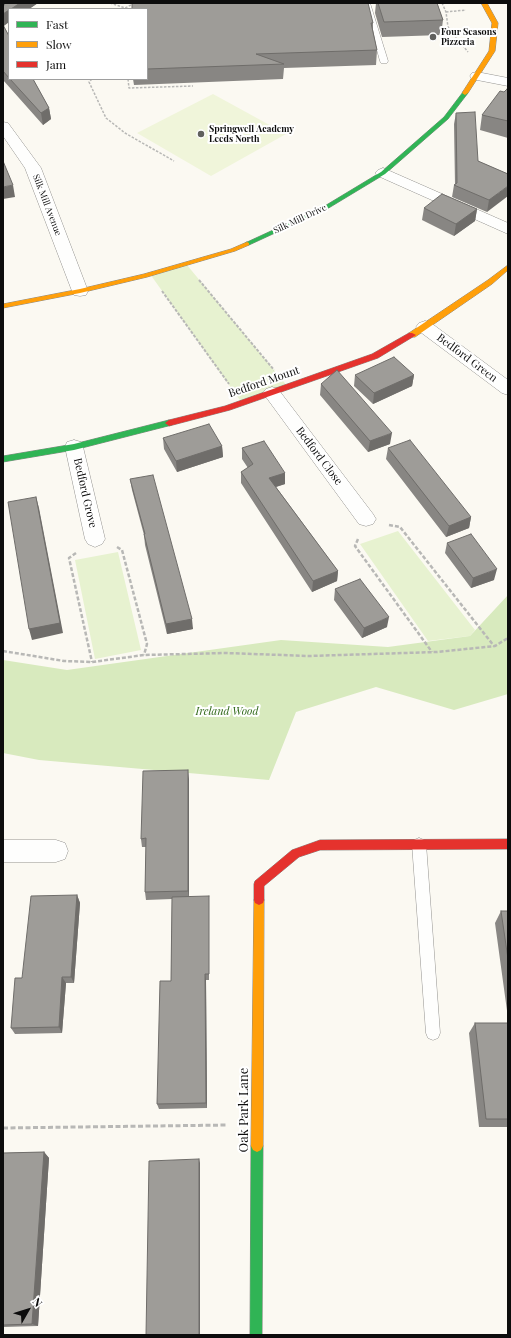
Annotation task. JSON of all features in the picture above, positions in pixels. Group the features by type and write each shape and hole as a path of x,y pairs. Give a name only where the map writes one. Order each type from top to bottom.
{"street":[{"name":"Silk Mill Drive","path":"3,306 80,291 150,274 233,250 325,208 383,174 446,118 477,76 492,51 495,23 484,3"},
{"path":"477,76 508,82"},
{"name":"Silk Mill Avenue","path":"3,126 33,168 80,291"},
{"path":"383,174 508,229"},
{"name":"Bedford Mount","path":"3,459 74,447 135,432 280,390 375,356 426,327 490,282 508,267"},
{"name":"Bedford Green","path":"426,327 508,389"},
{"name":"Bedford Close","path":"280,390 366,519"},
{"name":"Bedford Grove","path":"74,447 95,539"},
{"path":"419,844 508,844"},
{"name":"Oak Park Lane","path":"256,1335 259,884 296,853 320,845 419,844"},
{"path":"3,851 56,851"}],"lane":[{"path":"367,3 384,61"},
{"path":"419,844 433,1033"}],"path":[{"path":"110,3 122,8"},
{"path":"442,3 446,12 448,27 457,40 472,56 487,59"},
{"path":"127,8 134,4"},
{"path":"91,80 89,82 106,118 125,133 174,160"},
{"path":"128,80 129,88 193,86"},
{"path":"187,264 280,390"},
{"path":"150,274 242,402"},
{"path":"432,652 355,546 366,519 400,527 495,646"},
{"path":"92,662 69,558 95,539 122,550 147,644 144,655"},
{"path":"3,651 64,661 92,662 144,655 226,653 309,656 432,652 495,646 508,638"},
{"path":"3,1128 257,1124"}],"green space":[{"path":"213,94 286,134 211,176 137,133"},
{"path":"187,265 288,387 242,403 150,274"},
{"path":"398,531 475,630 470,636 428,641 360,544"},
{"path":"118,552 141,650 95,659 75,560"},
{"name":"Ireland Wood","path":"508,595 508,694 454,710 376,687 296,712 269,780 39,760 3,753 3,660 67,670 281,640 388,647 470,636"}],"building":[{"path":"5,3 20,3 12,8 8,8 8,11 3,14 3,7"},
{"path":"132,3 368,3 377,50 256,54 284,64 148,69 148,8 132,8"},
{"path":"378,3 437,3 443,20 384,22"},
{"path":"3,25 8,34 8,77 3,71"},
{"path":"11,80 34,80 49,108 41,113"},
{"path":"507,89 508,121 482,115 500,91 504,92"},
{"path":"475,112 478,161 508,174 508,186 489,200 454,185 457,183 456,113"},
{"path":"3,161 13,185 3,187"},
{"path":"442,194 477,209 456,224 424,208"},
{"path":"394,357 414,375 374,393 355,375"},
{"path":"337,370 392,433 370,441 321,384"},
{"path":"209,424 222,446 176,461 163,438"},
{"path":"410,440 471,517 449,526 388,448"},
{"path":"264,441 285,473 269,478 338,571 313,581 241,472 253,464 242,448"},
{"path":"153,475 192,619 166,624 145,534 130,479"},
{"path":"36,497 60,623 29,629 8,502"},
{"path":"471,534 497,569 473,578 447,543"},
{"path":"360,579 389,617 364,628 335,589"},
{"path":"188,770 188,891 145,892 146,838 141,839 143,771"},
{"path":"77,895 71,977 62,977 59,1027 11,1028 15,978 22,978 31,896"},
{"path":"209,896 209,974 205,974 206,1103 157,1104 160,981 171,981 172,897"},
{"path":"501,911 508,911 508,959"},
{"path":"475,1023 508,1023 508,1119 486,1119"},
{"path":"44,1152 32,1324 3,1325 3,1153"},
{"path":"199,1159 199,1335 146,1335 149,1161"}],"traffic: fast":[{"path":"247,244 325,208 383,173 446,118 465,93"},
{"path":"3,459 74,447 169,423"},
{"path":"256,1335 257,1146"}],"traffic: slow":[{"path":"465,93 492,51 495,23 484,3"},
{"path":"3,306 80,291 145,276 233,250 247,244"},
{"path":"412,335 490,282 508,267"},
{"path":"257,1146 259,900"}],"traffic: jam":[{"path":"169,423 227,408 375,356 412,335"},
{"path":"259,900 259,884 296,853 320,845 508,844"}],"place":[{"name":"Four Seasons Pizzeria","path":"433,37"},
{"name":"Springwell Academy Leeds North","path":"201,134"}]}
